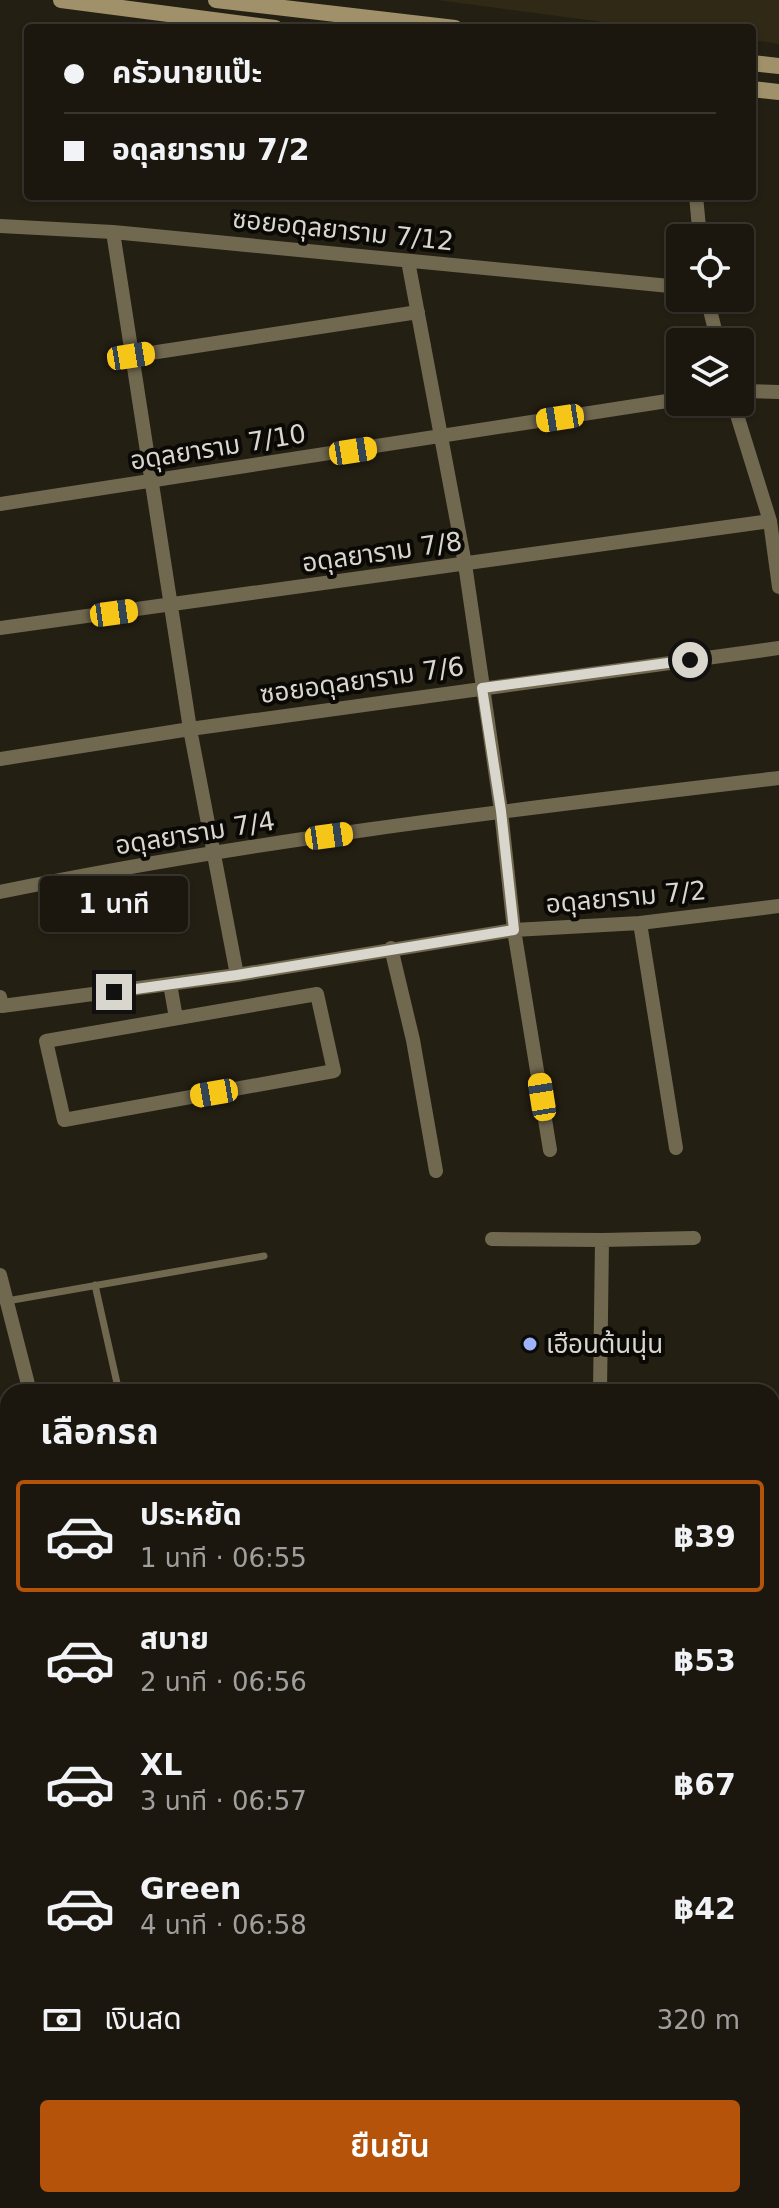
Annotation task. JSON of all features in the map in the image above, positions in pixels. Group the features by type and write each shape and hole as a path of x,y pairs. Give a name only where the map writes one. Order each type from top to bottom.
{"main road":[{"path":"61,0 244,24"},
{"path":"216,0 421,24"},
{"path":"756,63 779,66"},
{"path":"756,89 779,92"}],"street":[{"path":"696,200 699,224"},
{"name":"ซอยอดุลยาราม 7/12","path":"0,226 113,232 666,286"},
{"path":"113,232 190,729 237,975"},
{"path":"408,261 465,564 501,811 514,930 550,1150"},
{"path":"131,356 418,312"},
{"path":"754,391 779,392"},
{"name":"อดุลยาราม 7/10","path":"0,504 666,401"},
{"path":"737,416 770,521 779,587"},
{"name":"อดุลยาราม 7/8","path":"0,628 770,521"},
{"name":"ซอยอดุลยาราม 7/6","path":"0,759 190,729 779,648"},
{"name":"อดุลยาราม 7/4","path":"0,892 215,853 501,811 779,778"},
{"name":"อดุลยาราม 7/2","path":"1,1002 237,975 514,930 640,923 779,906"},
{"path":"640,923 676,1148"},
{"path":"391,948 413,1040 436,1171"},
{"path":"170,984 176,1018"},
{"path":"317,994 334,1071 64,1120 46,1041 176,1018 317,994"},
{"path":"492,1239 694,1238"},
{"path":"600,1384 602,1240"},
{"path":"0,1275 28,1384"}],"lane":[{"path":"7,1301 264,1256"},
{"path":"95,1285 117,1384"}],"shaded area":[{"path":"437,0 779,0 779,44 756,41 756,24 619,24"}],"place":[{"name":"เฮือนต้นนุ่น","path":"530,1344"}],"route":[{"path":"114,992 514,930 501,811 482,688 690,660"}]}
